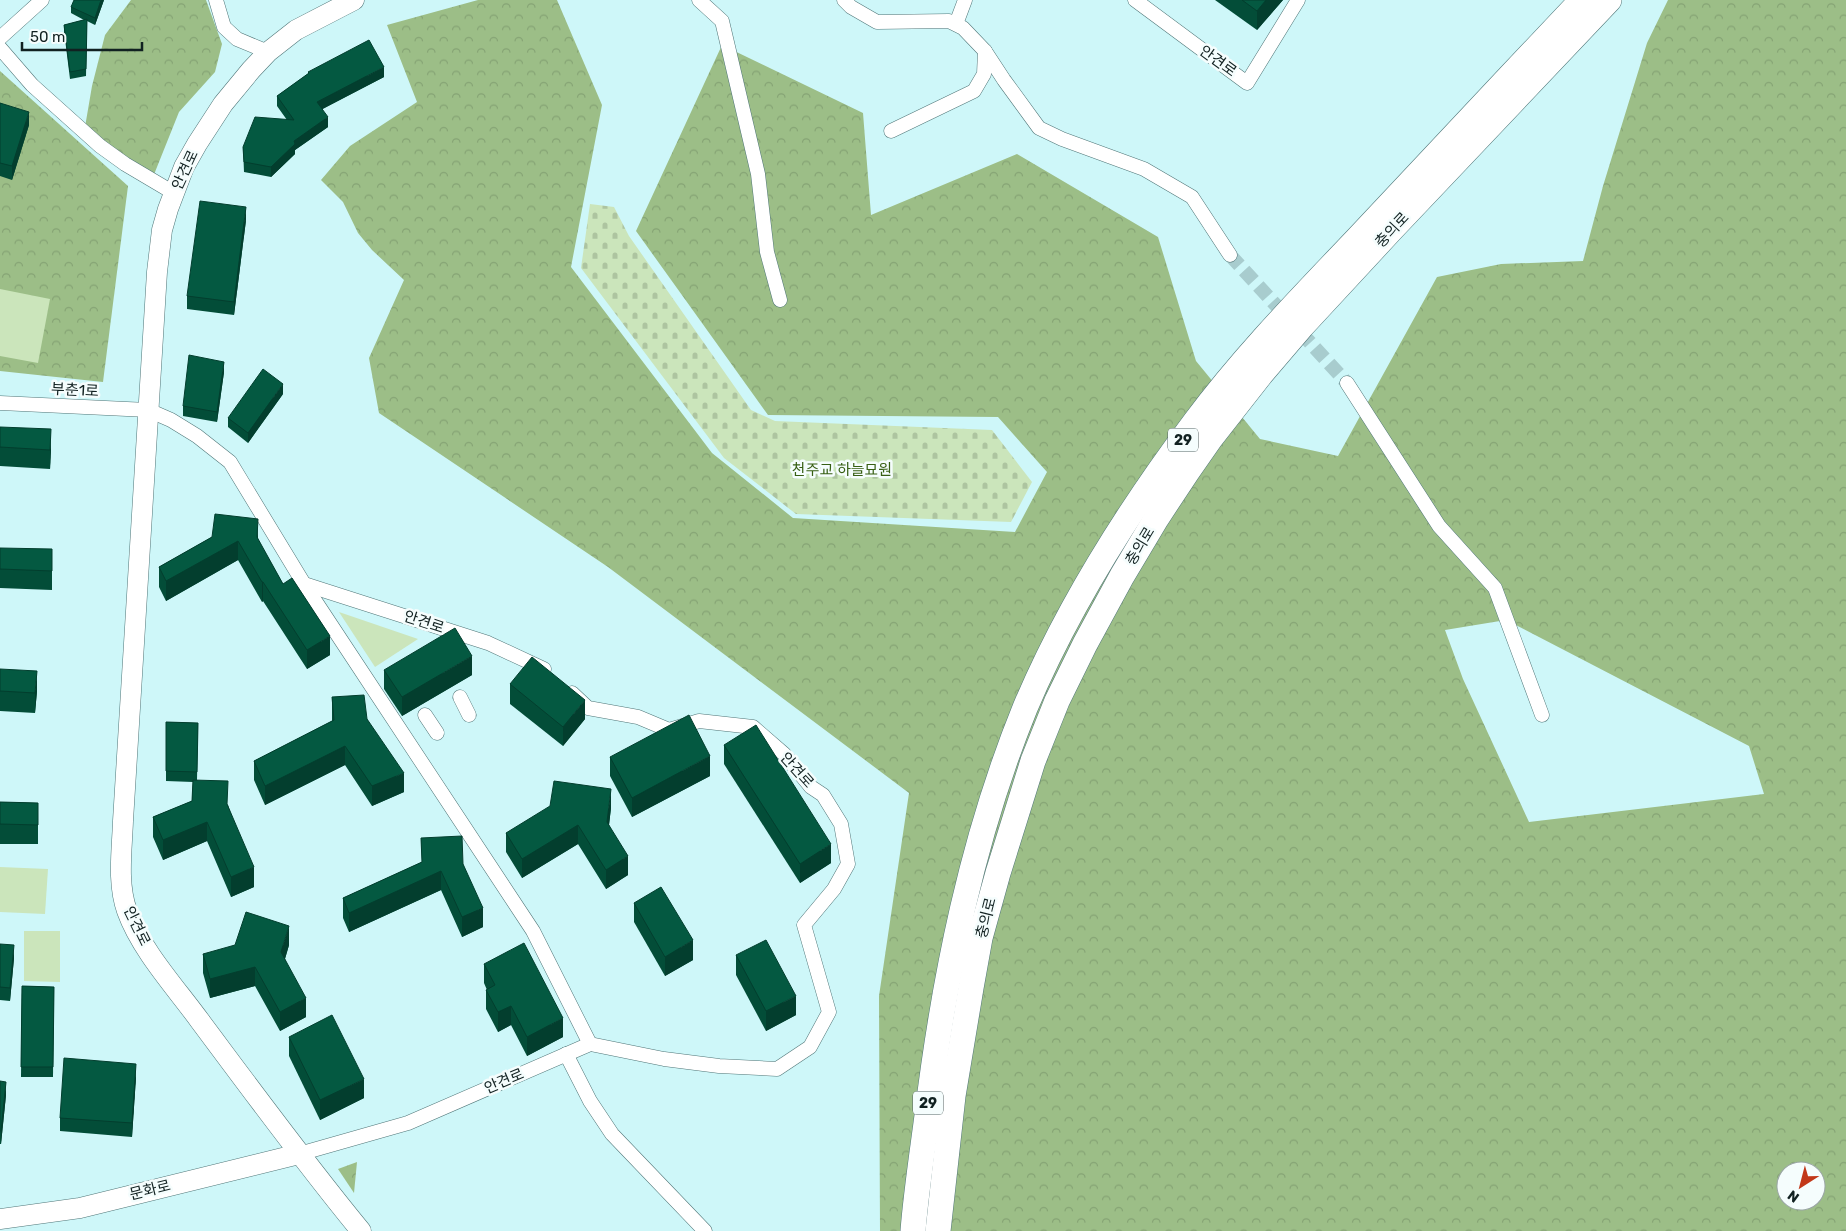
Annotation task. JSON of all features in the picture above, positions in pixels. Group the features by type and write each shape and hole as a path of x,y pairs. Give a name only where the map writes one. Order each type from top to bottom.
{"highway":[{"name":"충의로","path":"913,1231 940,1023 956,935 970,875 995,787 1026,706 1069,619 1114,540 1156,478 1195,422 1254,348 1582,0"},
{"name":"충의로","path":"938,1231 953,1096 980,938 995,882 1033,761 1057,701 1117,584 1187,472 1215,432 1261,374 1302,326 1609,0"}],"main road":[{"name":"안견로","path":"354,0 296,30 268,52 236,88 212,121 184,167 162,230 148,410 123,821 122,871 123,897 131,922 153,957 299,1154 361,1231"},
{"name":"문화로","path":"0,1219 80,1208 299,1154"}],"street":[{"path":"0,38 42,0"},
{"path":"216,0 224,27 237,39 268,52"},
{"path":"699,0 722,21 758,174 767,252 780,300"},
{"path":"844,0 851,7 877,22 949,22 956,24 985,51 1039,128 1062,139 1144,169 1192,197 1230,255"},
{"path":"956,24 965,0"},
{"name":"안견로","path":"1135,0 1247,83 1298,0"},
{"path":"0,48 32,85 100,146 138,173 174,193"},
{"path":"891,130 974,91 984,74 985,51"},
{"path":"1347,383 1439,526 1495,588 1542,715"},
{"name":"부춘1로","path":"0,403 148,410"},
{"path":"148,410 171,420 198,436 230,462 304,584 533,931 590,1044"},
{"name":"안견로","path":"299,1154 394,1128 590,1044 664,1059 719,1066 777,1068 810,1047 829,1012 804,925 834,889 848,864 841,824 823,795 811,787 784,754 753,727 699,721 668,730 638,717 588,708 542,667 488,643 304,584"},
{"path":"460,697 469,715"},
{"path":"425,715 437,733"},
{"path":"566,1054 590,1101 612,1134 705,1231"}],"green space":[{"path":"131,0 206,0 222,44 215,72 179,112 151,182 85,127 92,86 105,35"},
{"path":"478,0 557,0 602,105 571,267 712,453 793,518 1015,532 1047,472 998,417 768,415 636,231 722,45 863,113 871,215 1017,154 1158,237 1196,361 1260,439 1338,456 1437,277 1501,264 1583,261 1603,186 1647,43 1668,0 1846,0 1846,1231 880,1231 879,996 909,793 608,567 379,413 369,358 404,280 372,250 358,233 343,202 321,180 350,146 417,102 387,25","holes":["1506,620 1749,746 1764,794 1529,822 1463,679 1445,630"]},
{"path":"0,71 128,186 103,382 0,371"},
{"name":"천주교 하늘묘원","path":"590,204 614,207 629,236 751,410 775,421 992,430 1032,482 1011,522 796,514 724,458 581,268"},
{"path":"0,289 50,299 38,363 0,356"},
{"path":"339,612 418,639 375,667"},
{"path":"0,867 48,869 45,914 0,912"},
{"path":"24,931 60,931 60,982 24,981"},
{"path":"357,1162 354,1193 338,1169"}],"building":[{"path":"74,0 101,0 95,18 71,7"},
{"path":"1242,0 1266,0 1257,11"},
{"path":"87,19 86,69 70,72 64,25"},
{"path":"369,40 384,67 317,102 328,117 294,141 295,144 271,167 244,162 243,147 255,117 294,120 277,96 308,72"},
{"path":"0,103 29,112 12,166 0,163"},
{"path":"200,201 246,207 234,302 187,296"},
{"path":"189,355 224,362 217,412 183,406"},
{"path":"263,369 283,384 248,433 228,418"},
{"path":"0,427 51,429 50,450 0,447"},
{"path":"215,514 258,519 257,537 283,584 292,578 330,636 307,650 262,582 238,541 166,581 159,567 212,537"},
{"path":"0,548 52,549 52,571 0,569"},
{"path":"455,628 472,656 402,697 384,670"},
{"path":"532,657 585,700 563,727 510,684"},
{"path":"0,669 37,671 35,693 0,691"},
{"path":"364,695 367,719 404,773 372,786 345,746 265,786 254,761 334,720 332,697"},
{"path":"689,715 710,756 632,798 610,757"},
{"path":"166,722 198,723 197,772 166,771"},
{"path":"756,725 831,844 800,864 724,745"},
{"path":"193,780 228,781 227,804 254,867 231,877 207,822 163,840 153,817 192,801"},
{"path":"554,781 611,789 607,822 628,856 606,870 578,825 522,859 506,833 550,806"},
{"path":"0,802 38,803 38,825 0,824"},
{"path":"462,836 463,864 483,908 462,917 441,871 349,913 343,898 422,862 421,838"},
{"path":"661,887 693,940 665,957 634,903"},
{"path":"246,912 289,926 281,952 306,998 280,1012 255,967 210,979 203,954 235,945"},
{"path":"766,940 796,996 766,1011 736,955"},
{"path":"524,943 563,1018 527,1037 511,1006 498,1012 486,990 495,985 484,964"},
{"path":"0,944 14,945 10,988 0,987"},
{"path":"22,986 54,987 53,1067 21,1067"},
{"path":"332,1015 364,1079 320,1100 289,1037"},
{"path":"64,1058 136,1064 132,1123 60,1118"},
{"path":"0,1081 6,1082 1,1131 0,1131"}],"tunnel":[{"path":"1230,255 1347,383"}]}
